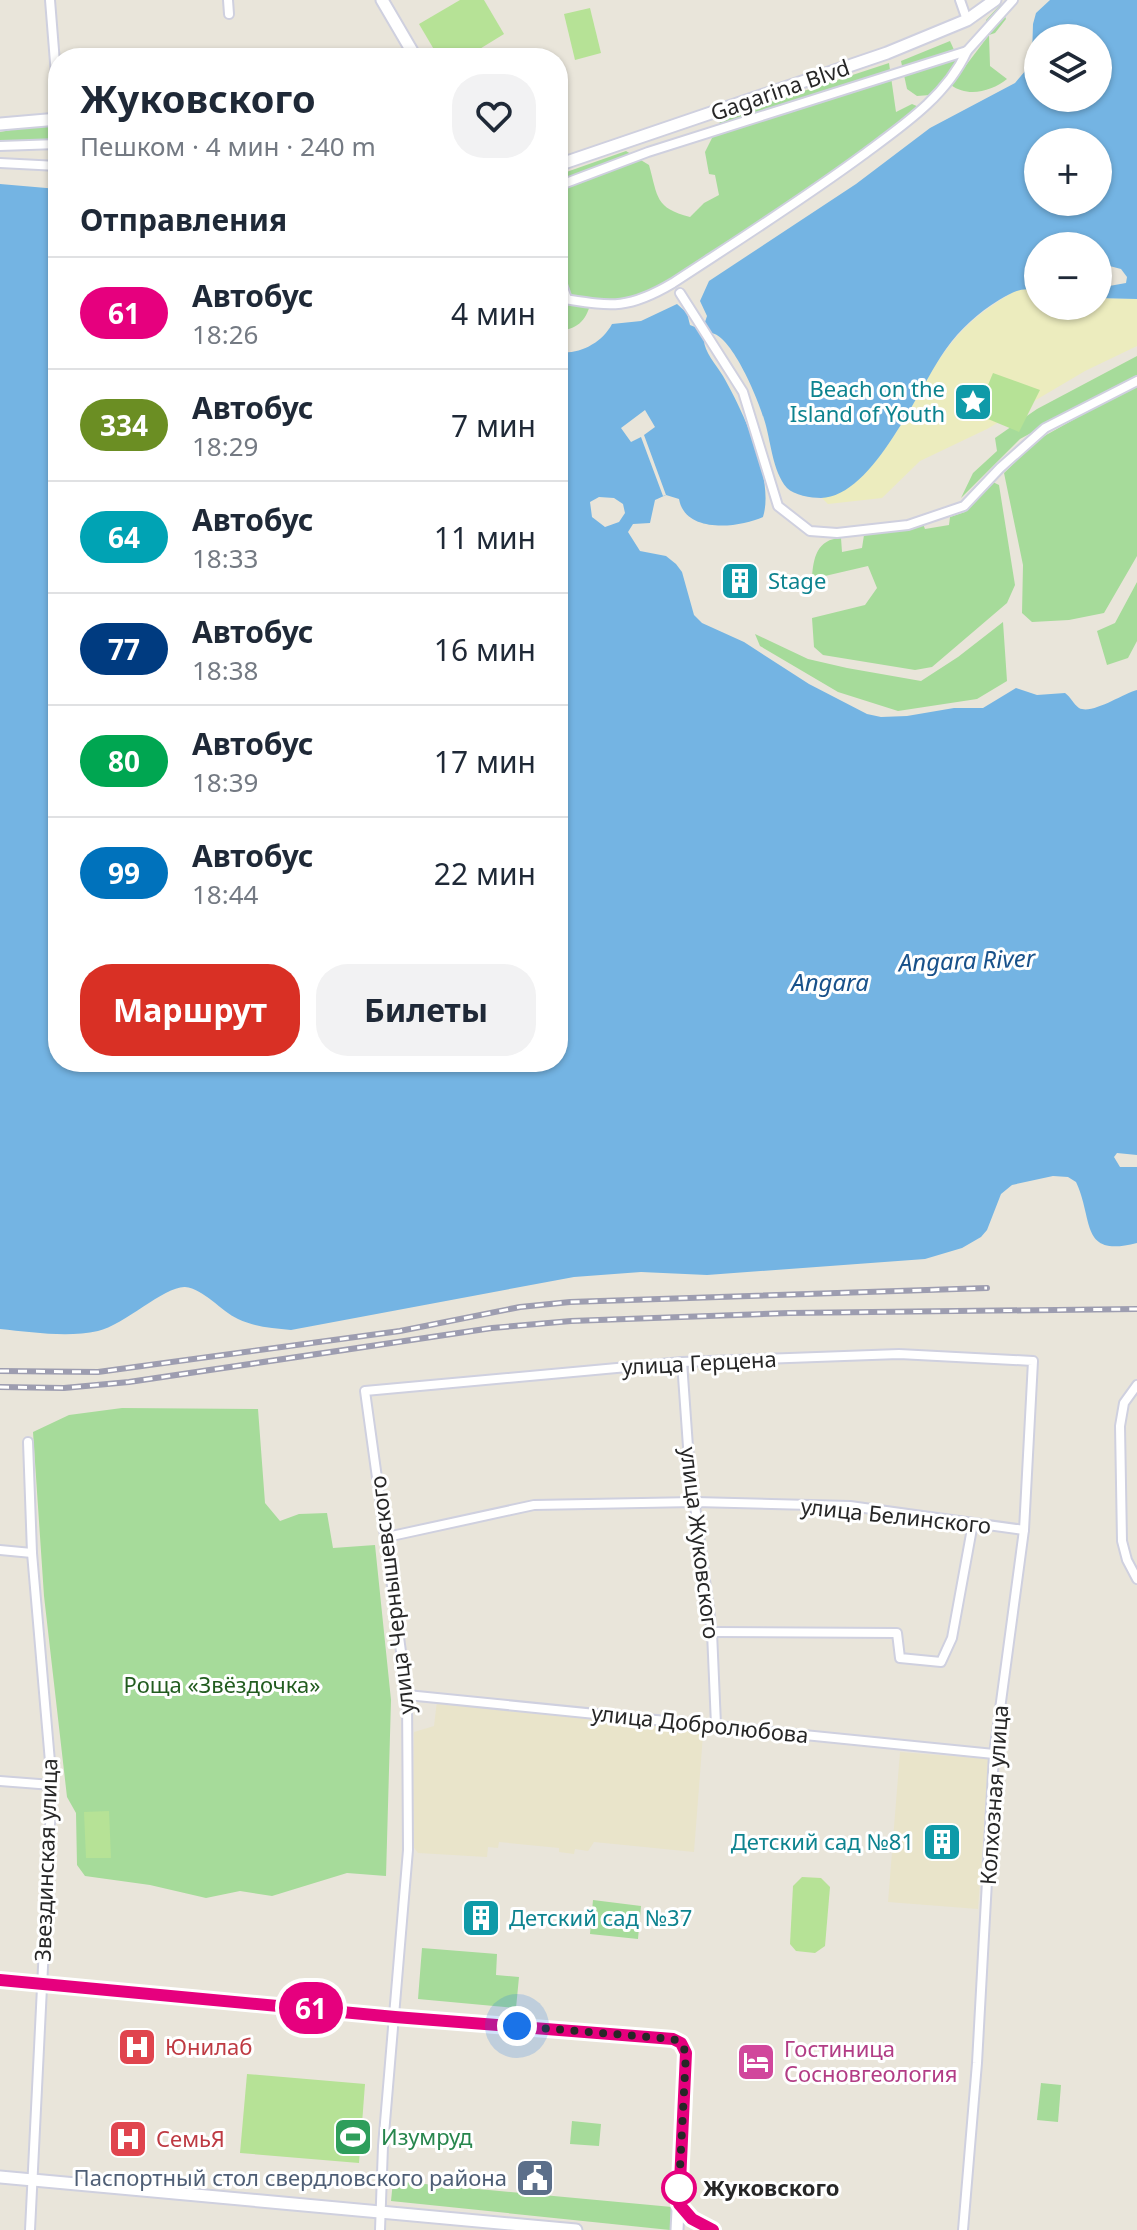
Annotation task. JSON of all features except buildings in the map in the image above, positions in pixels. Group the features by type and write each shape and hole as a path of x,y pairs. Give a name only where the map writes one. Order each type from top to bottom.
{"main road":[{"path":"382,0 410,48"},
{"name":"Gagarina Blvd","path":"568,162 834,72 967,20 995,0"},
{"path":"0,124 48,120"},
{"path":"0,1980 673,2039 681,2043 686,2053 677,2230"},
{"path":"0,2177 576,2230"},
{"path":"679,2204 692,2219 711,2230"}],"street":[{"path":"50,0 54,48"},
{"path":"228,0 229,14"},
{"path":"960,0 967,20"},
{"path":"568,299 627,305 647,299 830,179 930,102 967,51 1013,0"},
{"path":"568,182 648,152 967,51"},
{"path":"0,146 48,144"},
{"path":"0,163 48,165"},
{"path":"680,293 743,392 778,506 810,531 837,533 908,525 959,508 1045,428 1137,381"},
{"name":"улица Герцена","path":"365,1391 682,1362 899,1354 1033,1361"},
{"name":"Колхозная улица","path":"963,2230 978,2049 994,1754 1024,1530 1033,1361"},
{"name":"улица Жуковского","path":"682,1362 685,1419 712,1632 716,1725"},
{"path":"1137,1385 1124,1403 1120,1426 1122,1541 1137,1579"},
{"name":"улица Чернышевского","path":"365,1391 407,1695 408,1851 380,2230"},
{"name":"Звездинская улица","path":"28,1442 32,1553 52,1785 30,2230"},
{"name":"улица Белинского","path":"387,1537 534,1505 695,1502 850,1506 1024,1530"},
{"path":"712,1632 897,1633 900,1658 941,1662 952,1638 973,1523"},
{"path":"0,1550 32,1553"},
{"name":"улица Добролюбова","path":"407,1695 994,1754"},
{"path":"0,1781 52,1785"}],"shaded area":[{"path":"437,1701 682,1727 703,1735 694,1852 594,1842 588,1851 575,1849 574,1854 559,1852 559,1848 499,1842 498,1848 488,1847 487,1857 418,1853 412,1845 414,1732 434,1726"},
{"path":"900,1752 989,1759 978,1909 888,1902"}],"green space":[{"path":"460,0 484,0 504,34 481,48 433,48 419,24"},
{"path":"1001,4 1006,19 995,33 989,35 986,20"},
{"path":"590,8 601,53 575,60 564,14"},
{"path":"989,35 990,66 1007,79 994,87 972,92 951,85"},
{"path":"950,41 959,61 930,95 917,96 907,89 901,61"},
{"path":"889,63 896,112 912,104 919,107 842,167 668,283 631,298 591,300 581,322 568,329 568,171 626,151 649,165 664,205 690,217 704,203 719,195 715,175 709,174 705,152 722,118"},
{"path":"48,125 48,141 0,143 0,132"},
{"path":"1137,356 1137,375 1020,439 961,498 973,473 997,451 995,438 1037,409"},
{"path":"993,373 1040,390 1019,432 976,414"},
{"path":"1137,384 1137,556 1104,613 1069,620 1032,622 1022,613 1023,565 1004,473 1039,439"},
{"path":"993,482 999,485 1015,585 1007,603 932,667 915,670 823,655 814,647 812,618 865,605 877,588 868,566 812,579 815,557 826,542 841,538 842,552 862,548 864,535 923,524 925,529 949,525 950,517 965,512"},
{"path":"1137,582 1137,641 1128,658 1107,665 1097,631 1115,623"},
{"path":"1003,622 1007,681 977,699 898,711 838,692 760,646 755,634 808,659 921,681"},
{"name":"Роща «Звёздочка»","path":"122,1408 258,1409 265,1503 280,1521 299,1514 327,1513 333,1548 375,1545 391,1700 386,1876 347,1873 272,1896 240,1891 206,1898 150,1885 85,1876 77,1865 76,1813 67,1797 44,1596 33,1432 69,1415"},
{"path":"109,1811 111,1858 86,1858 84,1812"},
{"path":"802,1877 821,1878 830,1887 825,1946 815,1953 796,1951 790,1944 793,1886"},
{"path":"593,1900 641,1906 638,1939 590,1934"},
{"path":"422,1948 497,1954 496,1975 519,1977 516,2008 418,1999"},
{"path":"247,2074 365,2084 359,2163 240,2153"},
{"path":"1041,2083 1061,2085 1058,2122 1037,2120"},
{"path":"572,2121 601,2124 599,2146 570,2144"},
{"path":"393,2181 672,2207 670,2230 391,2201"}],"sand":[{"name":"Beach on the Island of Youth","path":"1024,289 1024,320 1112,320 1112,298 1137,299 1137,346 1085,371 987,429 920,461 882,498 828,504 822,498 845,488 881,455 949,346 965,328 1000,300"}],"water":[{"name":"Angara","path":"1050,0 1137,0 1137,299 1112,298 1112,286 1126,283 1127,277 1121,269 1112,267 1112,232 1024,232 1024,290 1013,292 991,305 957,335 877,460 859,480 840,493 821,498 794,493 782,481 750,384 728,346 712,333 704,338 706,348 739,407 761,464 766,501 763,517 741,524 702,523 683,510 679,499 666,495 655,500 650,523 633,524 628,532 640,551 666,556 676,564 682,572 694,615 702,623 744,642 809,684 867,714 907,716 954,708 983,708 1016,688 1037,695 1065,693 1079,708 1091,709 1137,690 1137,1155 1117,1153 1114,1157 1120,1167 1137,1167 1137,1243 1118,1246 1097,1240 1076,1182 1068,1177 1053,1176 1012,1185 1001,1194 987,1230 981,1237 962,1248 925,1259 707,1275 641,1272 574,1277 291,1330 244,1322 199,1292 185,1287 167,1293 98,1331 62,1334 0,1329 0,184 48,188 48,1072 568,1072 568,352 596,342 612,324 641,321 677,304 687,313 690,325 695,327 705,322 707,316 700,301 709,281 856,184 930,128 1015,83 1024,72 1024,112 1112,112 1112,24 1033,24 1036,13","holes":["599,497 614,498 623,504 625,513 619,522 605,527 592,517 590,502"]}],"pier":[{"path":"645,410 655,427 644,435 666,495 663,496 641,437 631,442 621,428"}],"railway":[{"path":"0,1371 98,1372 400,1331 520,1307 570,1302 987,1288"},
{"path":"0,1387 64,1388 129,1382 492,1328 571,1321 789,1313 1137,1309"}],"bus line":[{"name":"61","path":"0,1980 673,2039 681,2043 686,2053 679,2204 692,2219 713,2230"}],"place":[{"name":"Beach on the Island of Youth","path":"973,402"},
{"name":"Stage","path":"740,581"},
{"name":"Детский сад №81","path":"942,1842"},
{"name":"Детский сад №37","path":"481,1918"},
{"name":"Юнилаб","path":"137,2047"},
{"name":"Гостиница Сосновгеология","path":"756,2062"},
{"name":"Изумруд","path":"353,2137"},
{"name":"СемьЯ","path":"128,2139"},
{"name":"Паспортный стол свердловского района","path":"535,2178"},
{"name":"Жуковского","path":"679,2188"}],"route":[{"path":"517,2026 673,2039 681,2043 686,2053 679,2188"}],"water label":[{"name":"Angara River","path":"967,961"}]}
